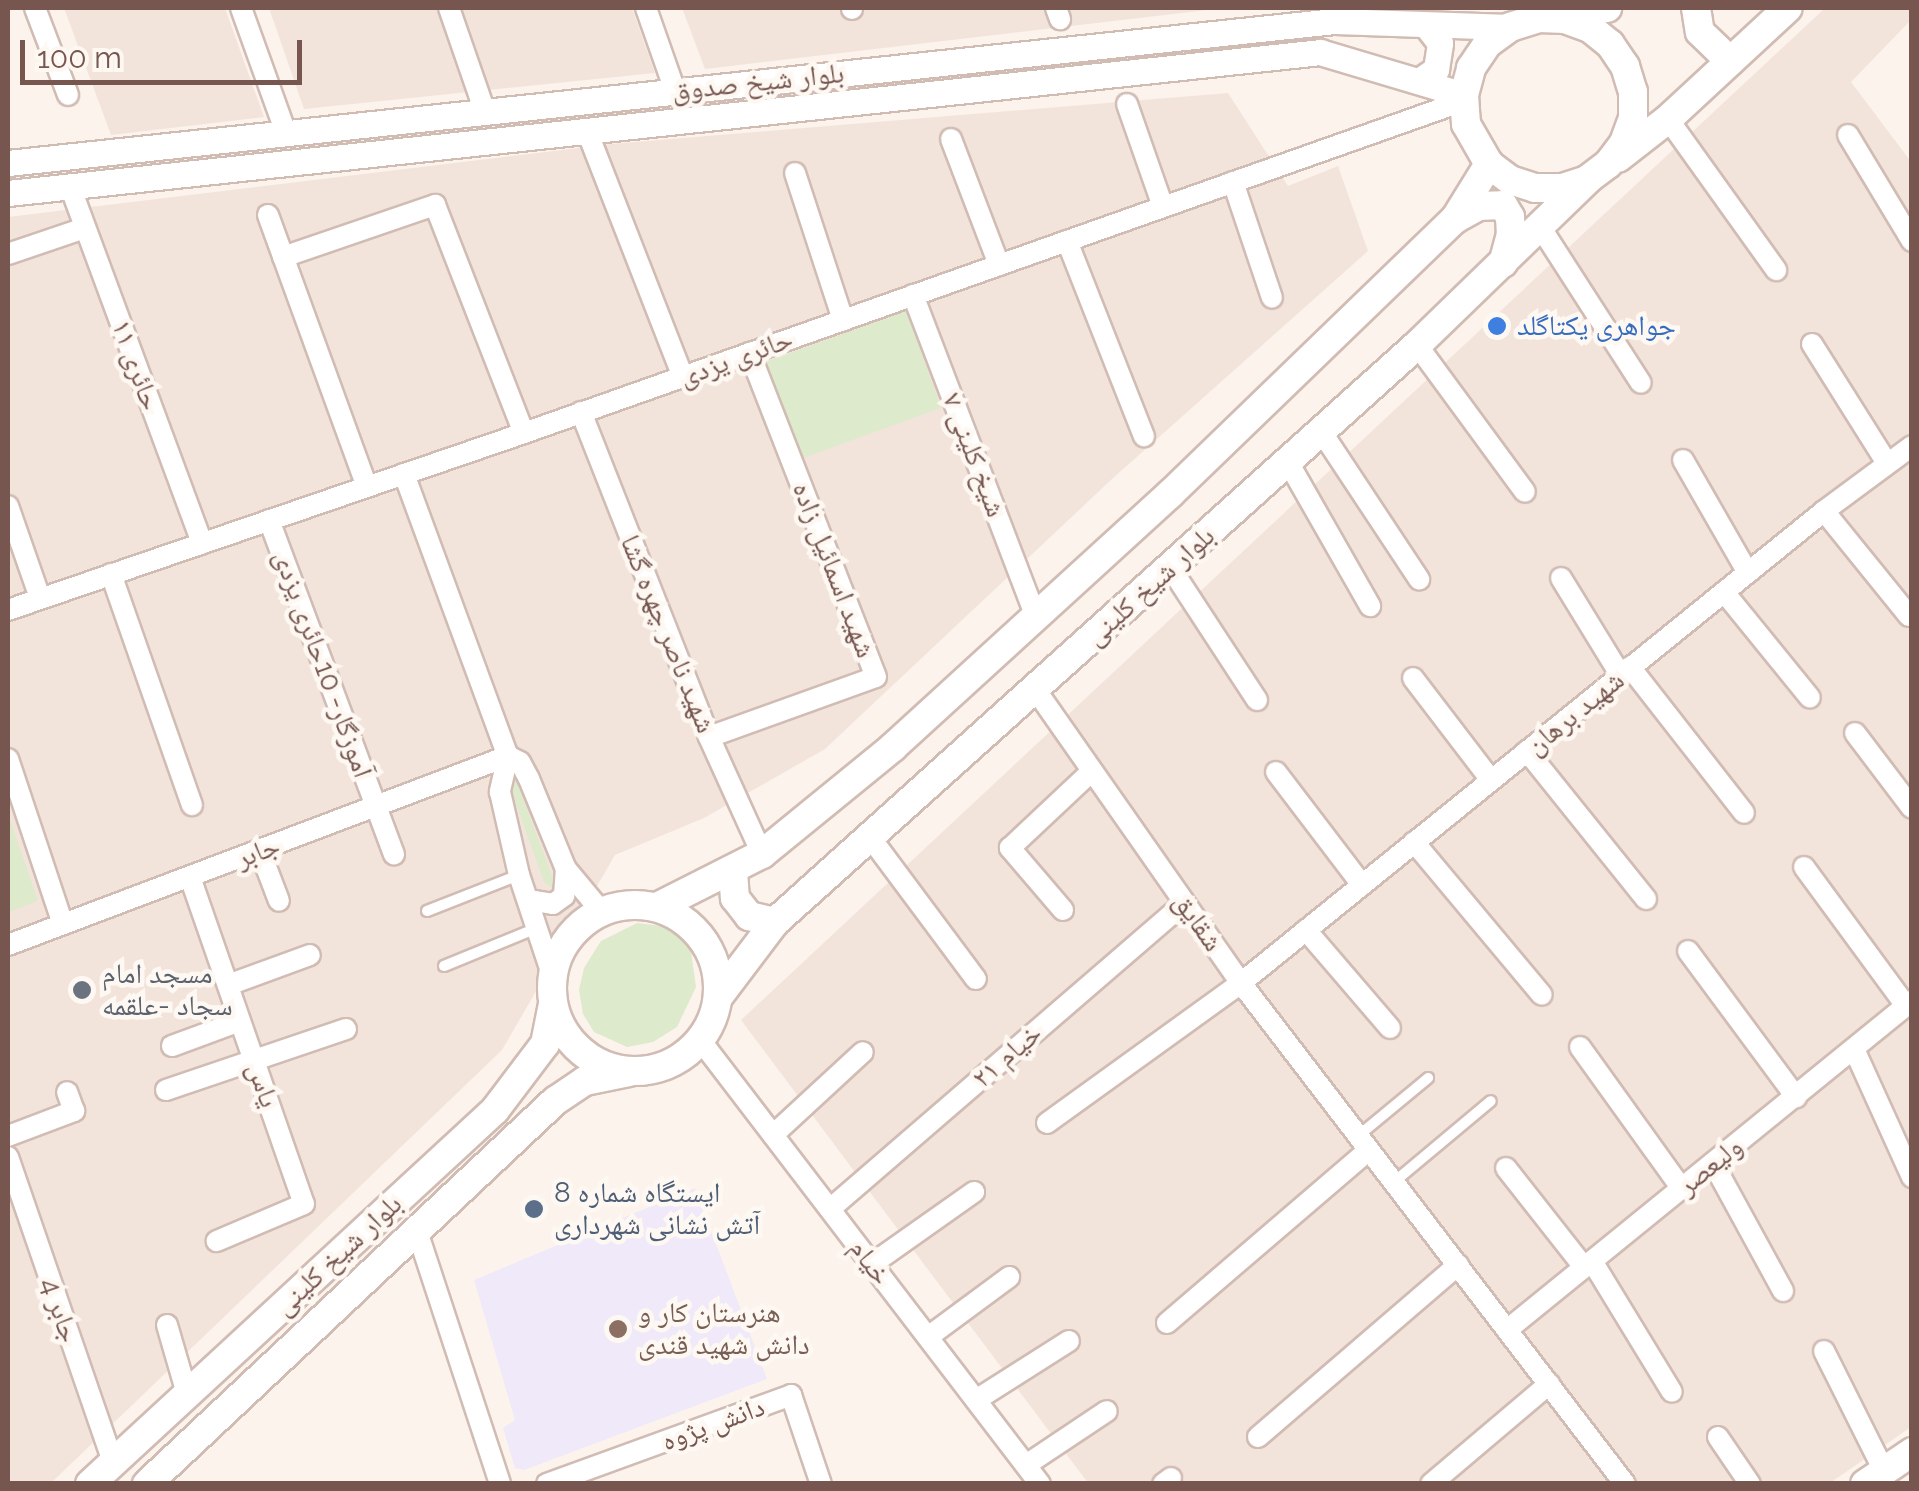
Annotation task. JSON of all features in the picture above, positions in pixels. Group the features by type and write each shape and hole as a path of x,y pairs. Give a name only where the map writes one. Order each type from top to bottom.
{"main road":[{"path":"1538,18 1607,8"},
{"path":"1696,8 1700,32 1730,61"},
{"name":"بلوار شیخ کلینی","path":"718,996 775,922 1322,432 1598,172 1668,119 1788,8"},
{"path":"1505,17 1538,18 1565,19 1590,28 1610,44 1626,66 1633,92 1633,118 1624,143 1598,172 1562,188 1535,188 1510,180 1489,164 1470,135 1464,98 1471,68 1505,17"},
{"name":"بلوار شیخ کلینی","path":"658,907 762,854 893,747 1170,494 1455,218 1489,164"},
{"path":"1455,218 1478,206 1503,206 1510,217 1511,234 1503,263"},
{"path":"733,871 735,898 748,916 775,922"},
{"path":"629,904 658,907 685,920 706,943 718,972 718,996 700,1041 680,1059 656,1070 629,1072 603,1066 580,1051 563,1030 553,991 570,938 602,911 629,904"},
{"name":"بلوار شیخ کلینی","path":"90,1484 495,1110 545,1044 553,991"},
{"name":"بلوار شیخ کلینی","path":"147,1484 555,1101 585,1081 629,1072"},
{"path":"398,1199 417,1231"},
{"path":"1874,1477 1912,1452"}],"street":[{"path":"36,8 68,96"},
{"path":"241,8 286,133"},
{"path":"449,8 485,112"},
{"path":"646,8 675,92"},
{"name":"بلوار شیخ صدوق","path":"8,162 675,92 1273,18 1426,25 1505,17"},
{"path":"1419,81 1436,69 1440,43 1426,25"},
{"name":"بلوار شیخ صدوق","path":"8,193 1320,52 1464,98"},
{"name":"حائری یزدی","path":"8,610 524,433 1464,98"},
{"path":"1128,104 1163,208"},
{"path":"1668,119 1776,270"},
{"path":"586,131 683,376"},
{"path":"1848,135 1912,241"},
{"path":"951,138 998,264"},
{"path":"794,174 843,320"},
{"path":"1234,182 1272,298"},
{"name":"حائری ۱۱","path":"70,186 202,543"},
{"path":"283,258 435,204 524,433"},
{"path":"268,215 367,487"},
{"path":"8,254 85,228"},
{"path":"1541,228 1641,383"},
{"path":"1068,241 1144,436"},
{"name":"شیخ کلینی ۷","path":"914,295 1035,616"},
{"path":"1812,344 1887,463"},
{"path":"1417,345 1525,492"},
{"name":"شهید اسمائیل زاده","path":"708,737 876,677 750,353"},
{"name":"شهید ناصر چهره گشا","path":"581,412 708,737 762,854"},
{"path":"1322,432 1419,579"},
{"name":"شهید برهان","path":"1047,1123 1241,983 1824,511 1912,446"},
{"path":"1683,460 1748,572"},
{"path":"1288,462 1370,606"},
{"path":"404,474 508,756 500,792 519,875 553,991"},
{"path":"8,506 40,598"},
{"path":"1824,511 1909,616"},
{"name":"آموزگار- 10حائری یزدی","path":"269,520 394,854"},
{"path":"1170,567 1257,700"},
{"path":"112,574 192,804"},
{"path":"1560,578 1626,672 1744,813"},
{"path":"1724,592 1810,698"},
{"path":"1413,678 1492,780"},
{"name":"شقایق","path":"1035,689 1241,983 1626,1484"},
{"path":"1856,733 1912,808"},
{"path":"1527,751 1646,898"},
{"path":"508,756 520,762 529,779 566,869 602,911"},
{"name":"جابر","path":"8,944 376,809 508,756"},
{"path":"8,759 64,924"},
{"path":"1063,910 1010,848 1092,771"},
{"path":"1276,772 1362,885"},
{"path":"870,837 976,979"},
{"path":"1414,842 1542,995"},
{"path":"260,852 279,901"},
{"path":"1804,867 1909,1004"},
{"path":"528,900 553,904 564,896 566,869"},
{"name":"یاس","path":"190,877 304,1204 217,1241"},
{"name":"خیام ۲۱","path":"830,1209 1184,902"},
{"path":"1306,930 1390,1028"},
{"path":"1688,951 1796,1097"},
{"path":"228,985 310,955"},
{"name":"ولیعصر","path":"1507,1330 1909,1004"},
{"path":"172,1046 240,1021"},
{"path":"166,1090 346,1029"},
{"name":"خیام","path":"700,1041 1040,1484"},
{"path":"1580,1047 1682,1189"},
{"path":"1854,1049 1912,1177"},
{"path":"773,1135 864,1052"},
{"path":"8,1136 74,1111 68,1092"},
{"path":"1167,1323 1364,1143"},
{"name":"جابر 4","path":"8,1157 113,1462"},
{"path":"1714,1163 1783,1291"},
{"path":"1506,1168 1588,1264 1672,1392"},
{"path":"872,1264 974,1192"},
{"path":"417,1231 500,1484"},
{"path":"1258,1437 1458,1266"},
{"path":"928,1337 1010,1277"},
{"path":"167,1325 187,1394"},
{"path":"976,1400 1068,1341"},
{"path":"1824,1351 1874,1477"},
{"path":"1431,1484 1549,1384"},
{"name":"دانش پژوه","path":"546,1484 792,1395 821,1484"},
{"path":"1026,1465 1107,1412"},
{"path":"1718,1437 1750,1484"}],"lane":[{"path":"427,911 519,875"},
{"path":"444,966 536,928"},
{"path":"1364,1143 1428,1078"},
{"path":"1394,1182 1492,1100"}],"shaded area":[{"path":"64,8 225,8 264,117 111,135"},
{"path":"269,8 632,8 655,73 304,109"},
{"path":"682,8 1224,8 705,69"},
{"path":"1825,8 1911,8 1911,20 1851,82 1912,163 1911,1427 1830,1483 1088,1483 741,1020"},
{"path":"1228,93 1288,186 1338,166 1368,251 1112,479 825,749 704,818 615,855 502,1050 51,1483 8,1484 8,217 611,144"},
{"name":"هنرستان کار و دانش شهید قندی","path":"695,1188 767,1379 524,1470 515,1468 503,1428 515,1420 474,1280"}],"green space":[{"path":"906,311 941,408 800,459 765,362"},
{"path":"505,773 514,774 555,884 552,888 544,882"},
{"path":"8,814 38,901 8,912"},
{"path":"637,923 670,927 690,944 696,987 677,1027 653,1042 627,1047 594,1032 583,1014 579,990 584,968 601,941"}],"place":[{"name":"جواهری یکتاگلد","path":"1497,326"},
{"name":"مسجد امام سجاد -علقمه","path":"82,990"},
{"name":"ایستگاه شماره 8 آتش نشانی شهرداری","path":"534,1209"},
{"name":"هنرستان کار و دانش شهید قندی","path":"618,1329"}]}
